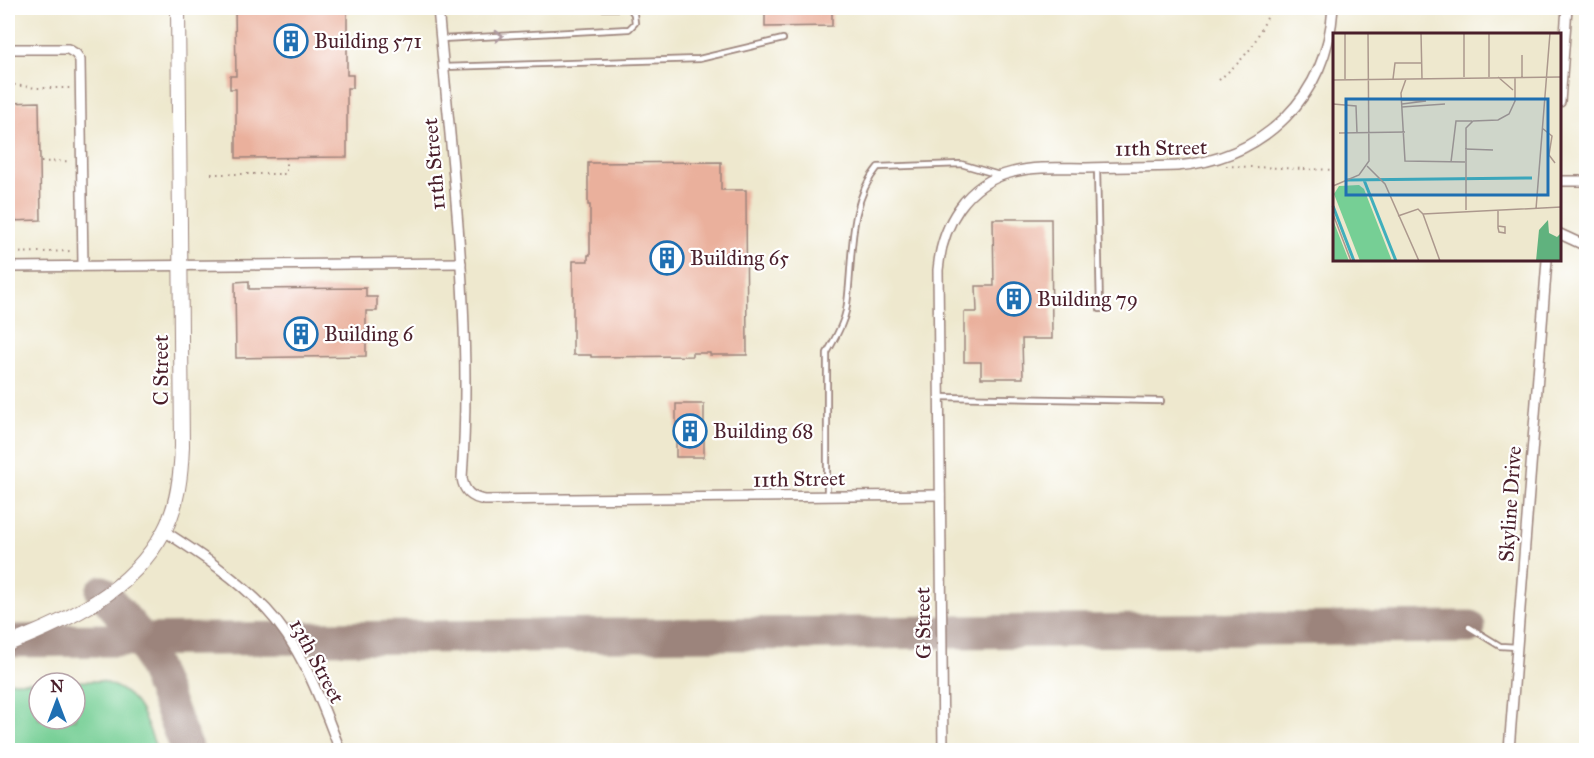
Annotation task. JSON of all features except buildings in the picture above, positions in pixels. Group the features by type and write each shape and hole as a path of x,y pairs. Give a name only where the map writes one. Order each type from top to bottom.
{"street":[{"name":"C Street","path":"8,644 81,611 130,576 145,560 164,531 174,503 182,465 178,8"},
{"name":"11th Street","path":"438,9 461,263 465,416 462,478 464,488 472,496 478,499 497,500 940,495 938,270 941,246 951,220 959,207 985,183 1000,175 1025,169 1196,165 1217,160 1250,145 1275,127 1297,105 1306,92 1323,58 1329,39 1333,8"},
{"path":"1561,89 1567,8"},
{"path":"8,49 68,49 80,60 83,266"},
{"path":"1561,181 1587,181"},
{"path":"1561,234 1587,246"},
{"name":"Skyline Drive","path":"1509,750 1547,261"},
{"path":"8,267 461,263"},
{"name":"G Street","path":"940,495 943,750"},
{"name":"13th Street","path":"164,531 237,582 278,623 310,677 340,750"}],"lane":[{"path":"438,9 525,8"},
{"path":"441,39 629,29 634,23 634,14 630,8 594,8"},
{"path":"443,66 699,59 783,39"},
{"path":"827,496 827,354 845,313 856,208 871,176 878,167 961,164 1000,175"},
{"path":"1097,168 1100,309"},
{"path":"939,397 1161,401"},
{"path":"1469,627 1500,646 1517,647"}],"path":[{"path":"1219,80 1252,46 1272,8"},
{"path":"8,84 36,88 70,87"},
{"path":"211,174 286,174 286,158"},
{"path":"40,162 72,161"},
{"name":"11th Street","path":"1220,165 1333,170"},
{"path":"8,253 74,251"}],"green space":[{"path":"87,681 102,681 115,686 133,699 144,716 157,750 8,750 8,682 27,682 27,731 87,731"}],"taxiway":[{"path":"102,592 143,640 187,750"},
{"path":"8,641 1469,627"}],"place":[{"name":"Building 571","path":"291,41"},
{"name":"Building 65","path":"667,258"},
{"name":"Building 79","path":"1014,299"},
{"name":"Building 6","path":"301,334"},
{"name":"Building 68","path":"690,431"}]}
